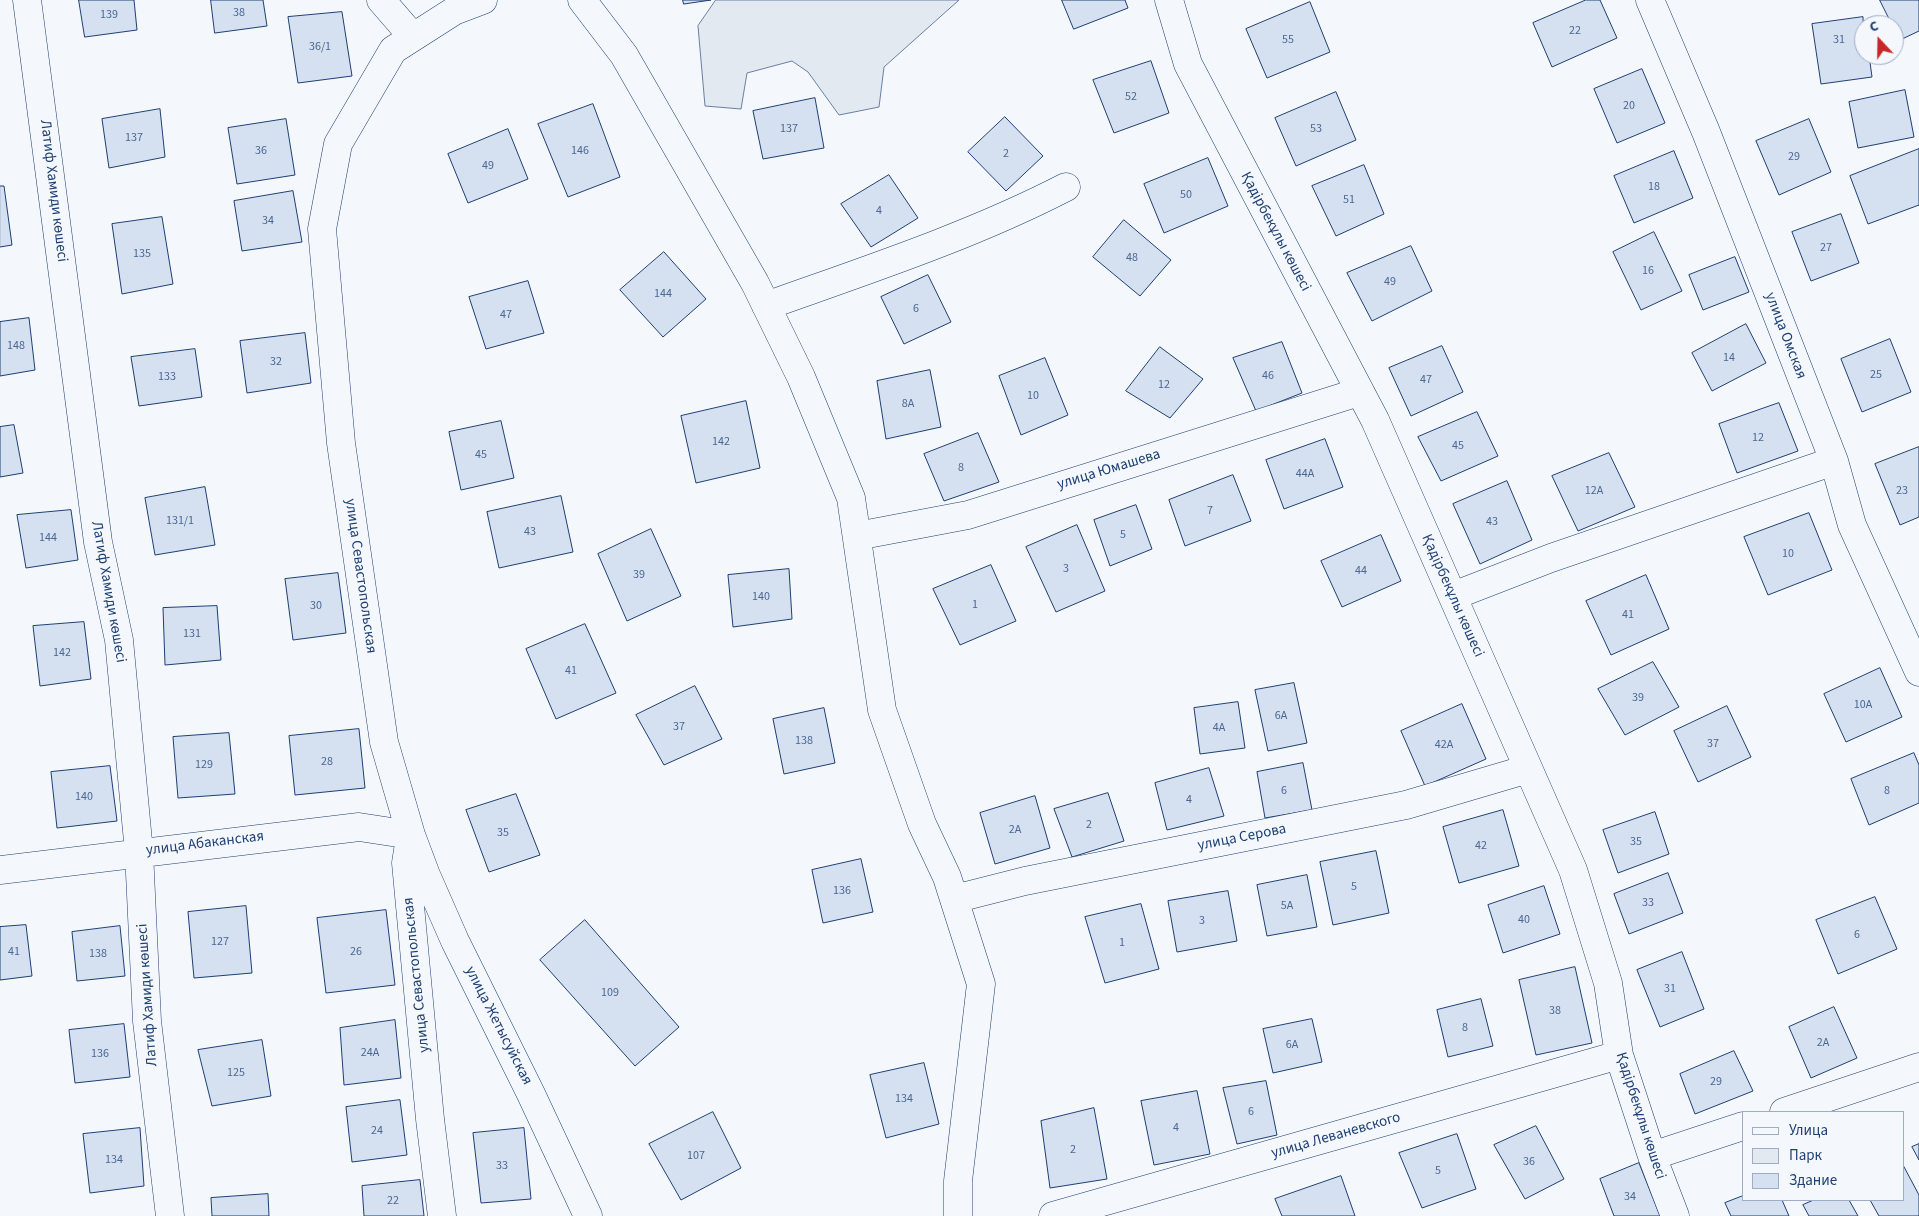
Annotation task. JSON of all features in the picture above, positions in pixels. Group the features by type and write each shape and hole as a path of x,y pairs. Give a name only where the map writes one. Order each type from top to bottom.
{"street":[{"name":"Латиф Хамиди көшесі","path":"27,0 98,542 119,640 139,852 147,1021 170,1216"},
{"path":"381,0 413,37"},
{"name":"улица Севастопольская","path":"442,1216 430,1119 406,863 411,835 384,742 341,444 322,229 338,144 393,50 454,11 483,0"},
{"path":"582,0 624,55 766,306 801,377 851,498 882,710 922,824 947,877 981,984 958,1181 958,1216"},
{"name":"Қадірбекұлы көшесі","path":"1169,0 1188,64 1375,420 1573,870 1608,982 1619,1055 1652,1156 1676,1216"},
{"name":"улица Омская","path":"1650,0 1706,132 1834,461 1852,526 1919,672"},
{"path":"766,306 906,255 1038,201 1066,187"},
{"name":"улица Юмашева","path":"857,536 968,514 1359,392"},
{"path":"1453,596 1551,558 1834,461"},
{"name":"улица Серова","path":"954,899 1025,881 1406,805 1528,769"},
{"name":"улица Абаканская","path":"0,870 359,827 411,835"},
{"name":"улица Жетысуйская","path":"411,835 455,941 531,1094 588,1216"},
{"name":"улица Леваневского","path":"1052,1216 1619,1055"},
{"path":"1787,1111 1919,1067"},
{"path":"1652,1156 1742,1126"}],"green space":[{"path":"716,0 959,0 884,67 879,107 839,115 808,72 792,61 747,73 741,109 705,106 698,26"}],"building":[{"path":"79,0 134,0 137,30 85,37"},
{"path":"211,0 263,0 267,26 215,33"},
{"path":"683,0 711,0 684,4"},
{"path":"1062,0 1125,0 1128,8 1074,29"},
{"path":"1586,0 1600,0 1617,38 1552,67 1533,23"},
{"path":"1880,0 1919,0 1919,31 1904,38 1904,15 1888,15"},
{"path":"1310,2 1330,52 1267,78 1246,29"},
{"path":"342,12 352,76 298,83 288,17"},
{"path":"1854,18 1854,65 1870,65 1872,77 1821,84 1812,24"},
{"path":"1151,61 1169,113 1114,133 1093,80"},
{"path":"1642,69 1665,123 1617,143 1594,89"},
{"path":"1905,90 1914,137 1858,148 1849,102"},
{"path":"1336,92 1356,140 1296,166 1275,118"},
{"path":"815,98 824,148 763,159 753,111"},
{"path":"593,104 620,177 568,197 538,124"},
{"path":"160,109 165,157 109,168 102,119"},
{"path":"1005,117 1043,156 1006,191 968,152"},
{"path":"286,119 295,175 237,184 228,128"},
{"path":"1809,119 1831,172 1779,195 1756,141"},
{"path":"508,129 528,179 468,203 448,154"},
{"path":"1919,149 1919,205 1868,224 1850,176"},
{"path":"1674,151 1693,198 1634,223 1614,176"},
{"path":"1208,158 1228,206 1164,233 1144,184"},
{"path":"1364,165 1384,214 1336,236 1312,186"},
{"path":"889,175 918,218 871,247 841,204"},
{"path":"0,186 4,186 12,245 0,247"},
{"path":"293,191 302,242 242,251 234,201"},
{"path":"1841,214 1859,263 1811,281 1792,232"},
{"path":"162,217 173,284 122,294 112,224"},
{"path":"1124,220 1171,260 1140,296 1093,257"},
{"path":"1654,232 1682,291 1641,310 1613,252"},
{"path":"1411,246 1432,291 1372,321 1347,273"},
{"path":"664,252 706,299 663,337 620,290"},
{"path":"1735,257 1749,292 1703,310 1689,275"},
{"path":"928,275 951,322 904,344 881,297"},
{"path":"528,281 544,333 486,349 469,297"},
{"path":"29,318 35,370 0,376 0,322"},
{"path":"1746,324 1766,363 1712,391 1692,353"},
{"path":"305,333 311,383 247,393 240,341"},
{"path":"1890,339 1911,392 1862,412 1841,359"},
{"path":"1282,342 1302,393 1256,411 1233,358"},
{"path":"1442,346 1463,392 1411,416 1389,368"},
{"path":"1160,347 1203,379 1170,418 1126,391"},
{"path":"195,349 202,397 139,406 131,357"},
{"path":"1045,358 1068,415 1021,435 999,376"},
{"path":"930,370 941,427 886,439 877,381"},
{"path":"746,401 760,468 696,483 681,416"},
{"path":"1779,403 1798,451 1737,473 1719,424"},
{"path":"1477,412 1498,456 1441,481 1418,437"},
{"path":"501,421 514,478 461,490 449,432"},
{"path":"14,425 23,473 0,477 0,427"},
{"path":"978,433 999,482 944,501 924,454"},
{"path":"1325,439 1343,487 1284,509 1266,460"},
{"path":"1919,447 1919,517 1900,525 1875,464"},
{"path":"1609,453 1635,507 1578,531 1552,476"},
{"path":"1233,475 1251,521 1185,546 1169,500"},
{"path":"1507,481 1532,540 1480,564 1453,504"},
{"path":"205,487 215,545 155,555 145,498"},
{"path":"561,496 573,552 499,568 487,512"},
{"path":"1136,505 1152,549 1110,566 1094,520"},
{"path":"71,510 78,560 26,568 17,515"},
{"path":"1809,513 1832,570 1768,595 1744,537"},
{"path":"1077,525 1105,591 1056,612 1026,547"},
{"path":"651,529 681,596 627,621 598,554"},
{"path":"1381,535 1401,581 1342,607 1321,561"},
{"path":"991,565 1016,621 960,645 933,589"},
{"path":"789,569 792,619 733,627 728,575"},
{"path":"338,573 346,633 293,640 285,579"},
{"path":"1646,575 1669,629 1611,655 1586,601"},
{"path":"217,606 221,660 165,665 163,608"},
{"path":"84,622 91,679 40,686 33,626"},
{"path":"585,624 616,693 556,719 526,649"},
{"path":"1653,662 1679,707 1625,735 1598,689"},
{"path":"1880,668 1902,717 1846,742 1824,694"},
{"path":"1294,683 1307,743 1268,751 1255,690"},
{"path":"695,686 722,739 664,765 636,715"},
{"path":"1238,702 1245,748 1200,754 1194,708"},
{"path":"1462,704 1486,759 1425,786 1401,731"},
{"path":"1727,706 1751,757 1698,782 1674,731"},
{"path":"824,708 835,763 784,774 773,719"},
{"path":"359,729 365,788 295,795 289,736"},
{"path":"229,733 235,794 178,798 173,737"},
{"path":"1914,753 1919,765 1919,803 1869,825 1851,779"},
{"path":"1303,763 1312,810 1265,818 1257,772"},
{"path":"110,766 117,821 57,828 51,772"},
{"path":"1209,768 1224,816 1167,830 1155,783"},
{"path":"1108,793 1124,841 1072,857 1054,809"},
{"path":"516,794 540,855 489,872 466,810"},
{"path":"1035,796 1050,848 995,864 980,813"},
{"path":"1503,810 1519,866 1459,883 1443,827"},
{"path":"1655,812 1669,854 1618,873 1603,830"},
{"path":"1376,851 1389,913 1333,925 1320,862"},
{"path":"861,859 873,912 823,923 812,870"},
{"path":"1668,873 1683,913 1629,934 1614,894"},
{"path":"1307,875 1317,927 1267,936 1257,885"},
{"path":"1544,886 1560,934 1503,953 1488,905"},
{"path":"1228,891 1237,941 1177,952 1168,901"},
{"path":"1875,897 1897,949 1838,974 1816,920"},
{"path":"1141,904 1159,969 1105,983 1085,917"},
{"path":"246,906 252,973 194,978 188,912"},
{"path":"386,910 395,985 326,993 317,918"},
{"path":"585,920 679,1027 635,1066 540,960"},
{"path":"26,925 32,976 0,980 0,927"},
{"path":"120,926 125,976 77,981 72,932"},
{"path":"1682,952 1704,1009 1660,1027 1637,970"},
{"path":"1575,967 1592,1043 1536,1055 1519,980"},
{"path":"1481,999 1493,1046 1448,1057 1437,1010"},
{"path":"1834,1007 1857,1058 1811,1078 1789,1027"},
{"path":"1312,1019 1322,1062 1273,1073 1263,1029"},
{"path":"395,1020 401,1078 344,1085 340,1028"},
{"path":"124,1024 130,1077 75,1083 69,1030"},
{"path":"262,1040 271,1096 212,1106 198,1050"},
{"path":"1734,1051 1753,1091 1695,1114 1680,1074"},
{"path":"924,1063 939,1124 886,1138 870,1075"},
{"path":"1266,1081 1277,1135 1237,1144 1223,1088"},
{"path":"1197,1091 1210,1154 1154,1165 1141,1101"},
{"path":"400,1100 407,1155 352,1162 346,1107"},
{"path":"1094,1108 1107,1179 1050,1188 1041,1121"},
{"path":"713,1112 741,1168 681,1200 649,1144"},
{"path":"1536,1126 1564,1179 1525,1199 1494,1145"},
{"path":"140,1128 144,1186 90,1193 83,1134"},
{"path":"524,1128 531,1199 481,1203 473,1133"},
{"path":"1457,1134 1476,1189 1422,1208 1399,1153"},
{"path":"1919,1144 1919,1160 1912,1147"},
{"path":"1639,1163 1660,1216 1614,1216 1600,1179"},
{"path":"1904,1167 1919,1195 1919,1216 1879,1216 1871,1201 1904,1201"},
{"path":"1341,1176 1355,1216 1282,1216 1275,1199"},
{"path":"420,1180 424,1216 364,1216 362,1186"},
{"path":"268,1194 269,1216 212,1216 211,1198"},
{"path":"1742,1196 1742,1201 1782,1201 1789,1216 1731,1216 1725,1203"},
{"path":"1812,1201 1850,1201 1858,1216 1809,1216 1803,1205"}]}
